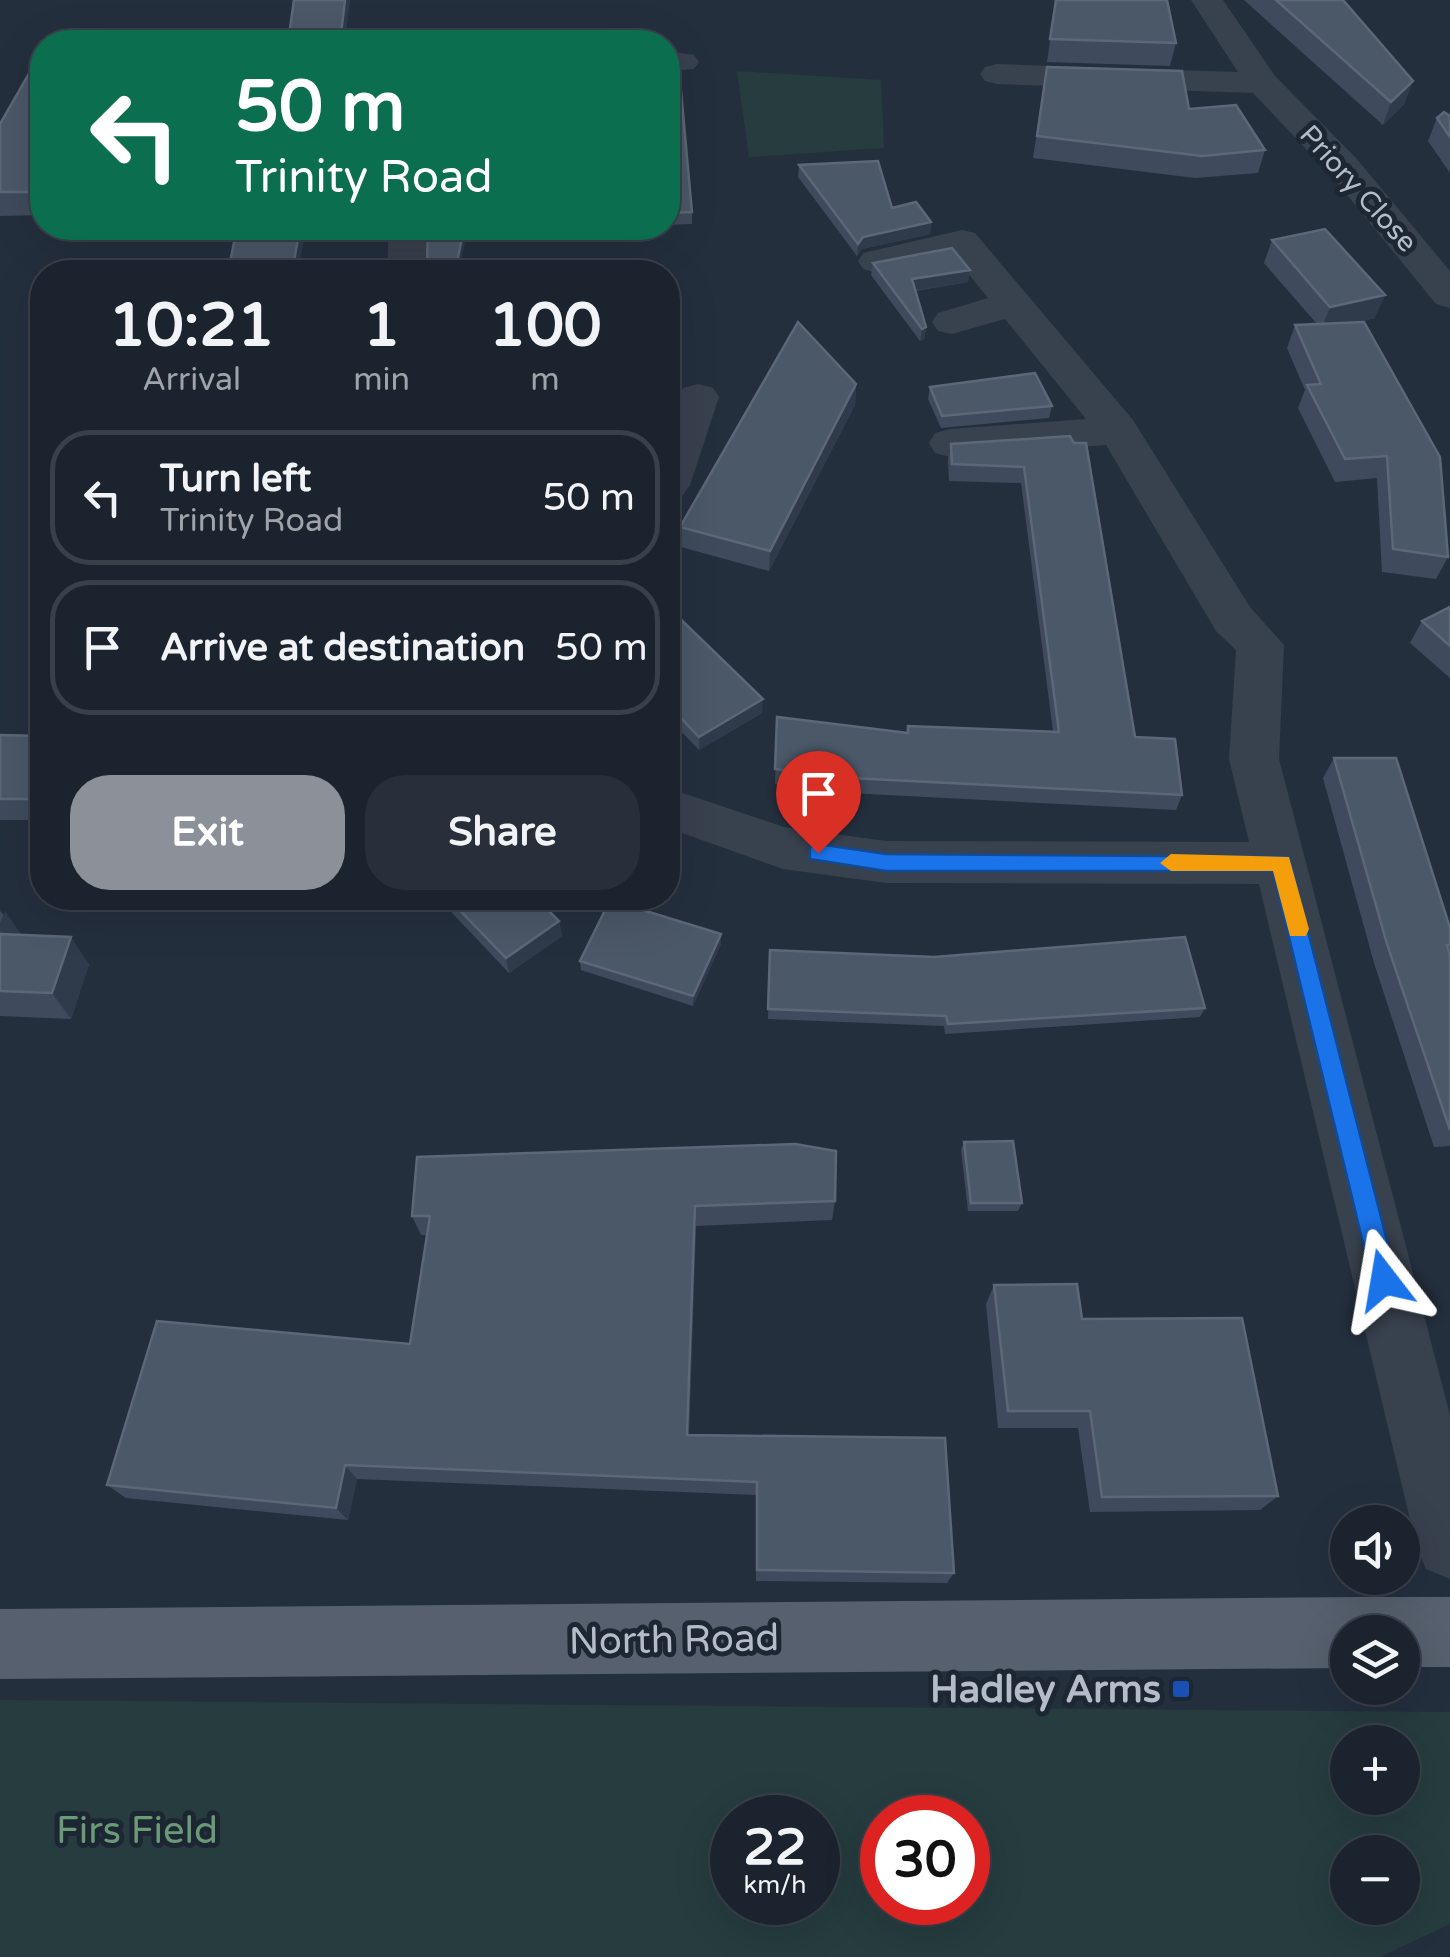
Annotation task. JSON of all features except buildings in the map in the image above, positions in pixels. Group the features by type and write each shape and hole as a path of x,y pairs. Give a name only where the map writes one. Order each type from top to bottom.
{"main road":[{"name":"North Road","path":"0,1644 1330,1632"},
{"path":"1420,1632 1450,1632"}],"street":[{"name":"Priory Close","path":"1207,0 1264,83 1356,181 1450,296"},
{"path":"998,74 1076,65 1264,83"},
{"path":"877,261 962,241 1118,430 1232,619 1260,644 1254,758 1450,1545"},
{"path":"952,322 1016,303"},
{"path":"680,450 698,397"},
{"path":"950,443 1118,430"},
{"path":"680,812 784,848 886,862 1282,863"}],"green space":[{"path":"737,71 881,80 884,148 749,157"},
{"name":"Firs Field","path":"0,1700 1450,1712 1450,1924 1380,1957 0,1957"}],"slow traffic":[{"path":"1171,863 1282,863 1298,929"}],"place":[{"name":"Hadley Arms","path":"1181,1689"}],"route":[{"path":"818,853 886,862 1282,863 1384,1280"}]}
